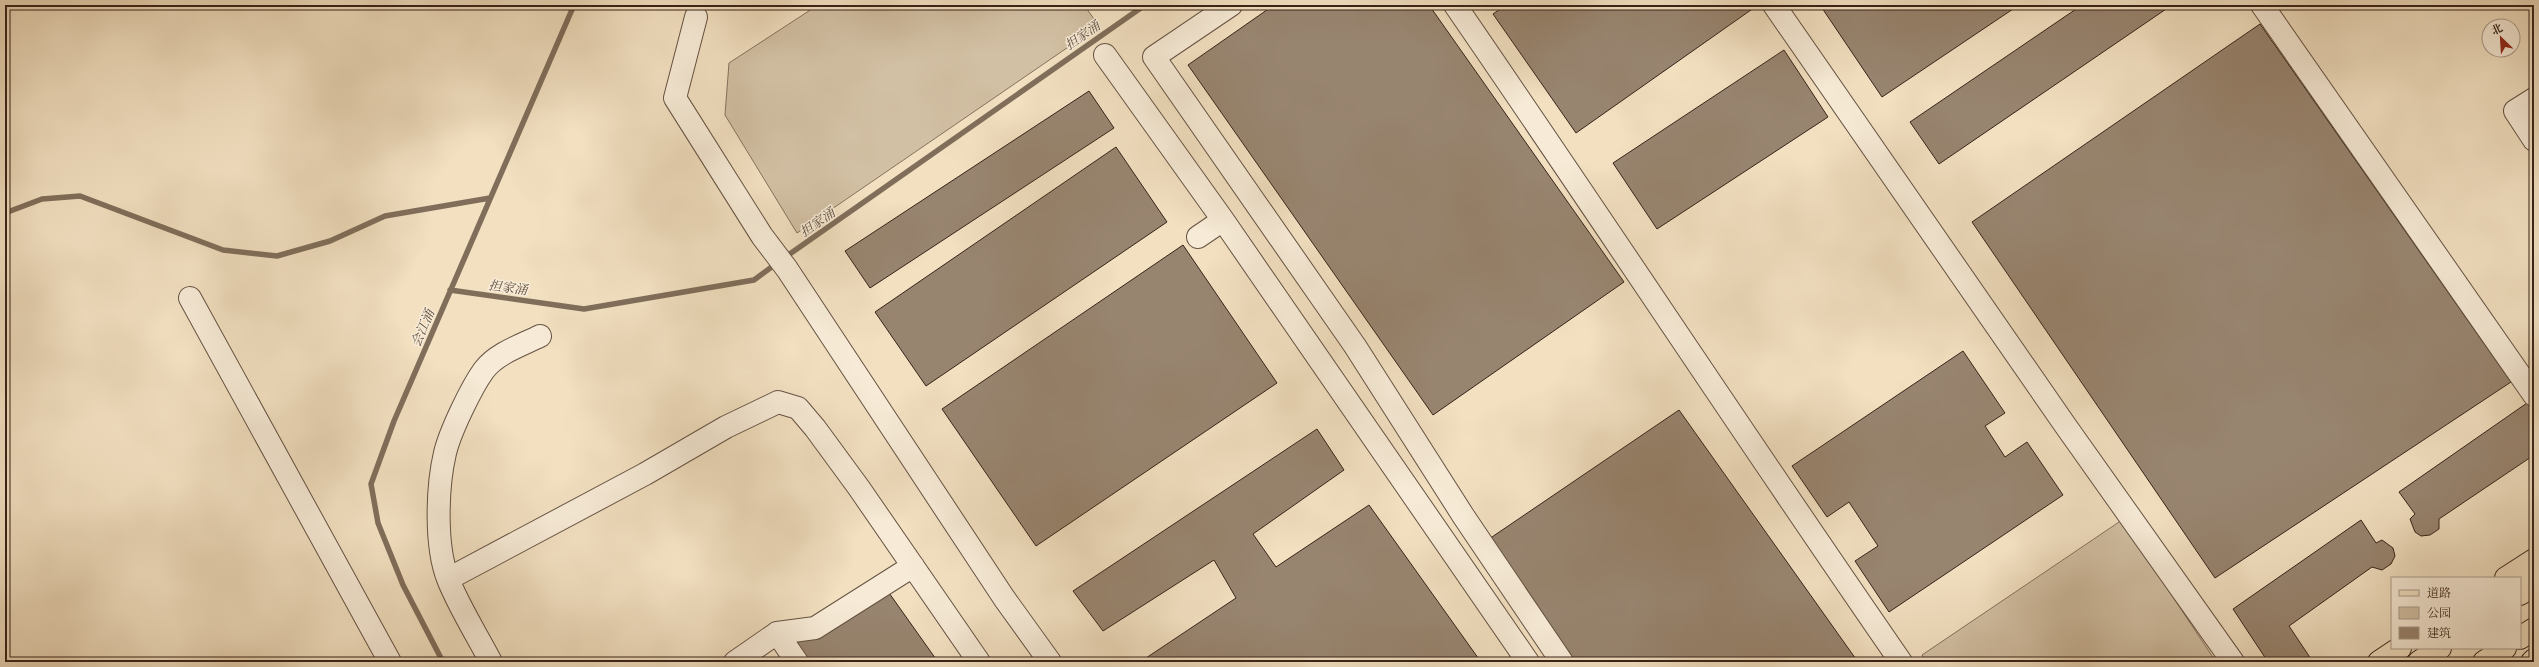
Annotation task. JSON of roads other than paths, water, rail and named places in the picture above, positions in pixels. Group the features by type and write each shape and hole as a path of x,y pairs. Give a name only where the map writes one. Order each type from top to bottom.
{"main road":[{"path":"2508,577 2531,563"},
{"path":"2521,593 2534,585"},
{"path":"2521,637 2534,629"},
{"path":"2379,662 2398,649"},
{"path":"2419,662 2438,649"},
{"path":"2484,662 2504,649"}],"lane":[{"path":"1231,5 1154,57 1356,346 1464,517 1562,662"},
{"path":"1455,5 1596,209 1817,540 1901,662"},
{"path":"1774,5 2056,412 2233,662"},
{"path":"2262,5 2534,395"},
{"path":"696,17 675,98 762,236 787,269 1004,598 1050,662"},
{"path":"1105,55 1223,220 1528,662"},
{"path":"2534,99 2515,111 2534,140"},
{"path":"1198,237 1223,220"},
{"path":"190,298 390,662"},
{"path":"491,662 448,579 439,546 440,505 445,452 458,418 484,370 508,351 540,336"},
{"path":"448,579 645,474 726,427 778,402 798,408 815,428 914,566 979,662"},
{"path":"735,662 777,634 815,628 914,566"},
{"path":"777,634 797,662"}],"waterway":[{"name":"会江涌","path":"443,662 403,585 378,523 371,484 394,421 574,5"},
{"name":"担家涌","path":"784,258 1145,5"},
{"path":"5,213 42,199 80,196 223,250 277,256 330,241 385,216 490,198"},
{"name":"担家涌","path":"450,290 584,309 754,280 777,263"}]}
